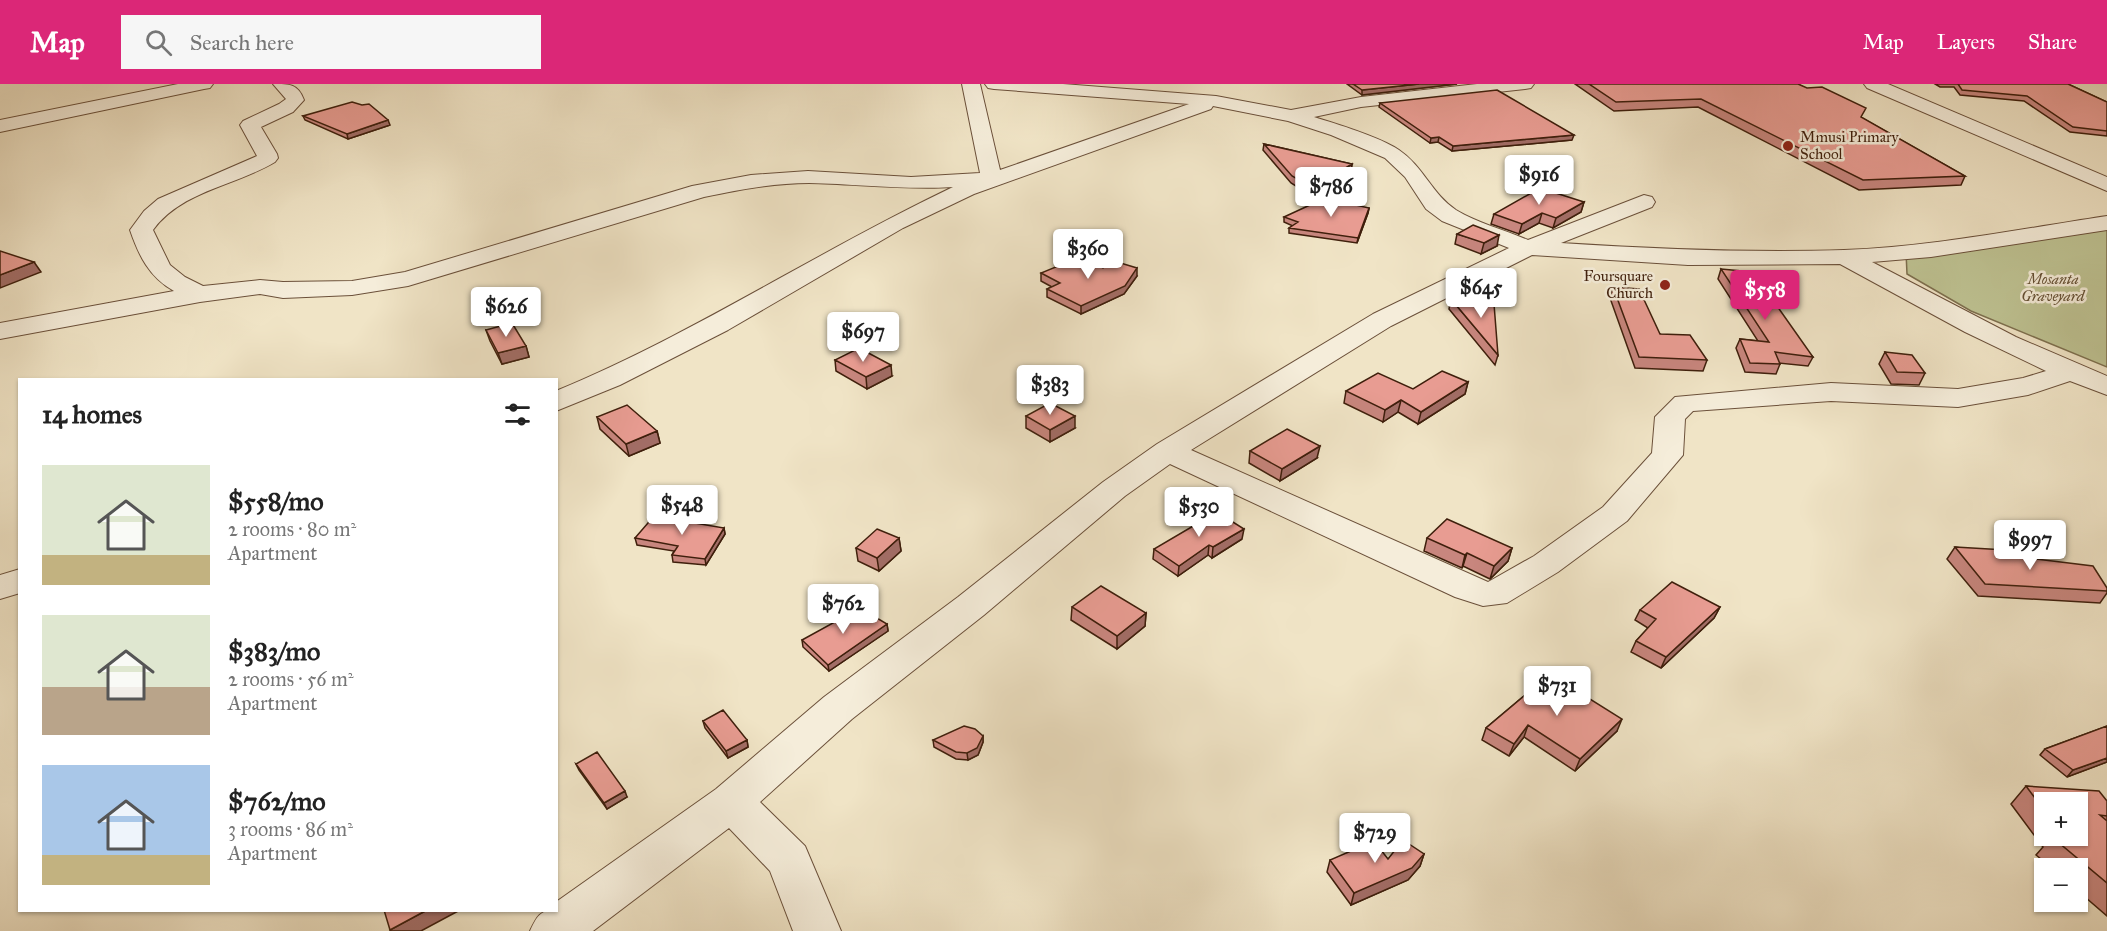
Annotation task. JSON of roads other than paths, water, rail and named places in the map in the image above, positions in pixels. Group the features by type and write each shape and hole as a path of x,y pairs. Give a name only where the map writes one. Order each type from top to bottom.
{"street":[{"path":"0,126 204,84"},
{"path":"200,294 170,281 153,261 141,230 149,215 165,204 252,169 268,158 266,150 256,138 250,125 286,108 295,100 292,92 282,84"},
{"path":"970,84 992,179"},
{"path":"994,84 1215,101 1292,116 1338,131 1392,154 1412,173 1434,204 1450,216 1528,248 1688,258 1845,257 1931,250 2107,223"},
{"path":"1292,116 1361,102 1525,84"},
{"path":"1874,84 2107,185"},
{"path":"1251,107 1269,91"},
{"path":"558,401 610,379 719,324 895,223 992,179 1215,101"},
{"path":"0,331 200,294 260,287 283,290 352,288 408,279 700,191 751,181 808,177 911,183 992,179"},
{"path":"554,931 625,882 731,802 838,708 971,606 1114,489 1168,451 1382,320 1528,248 1644,202"},
{"path":"1845,257 1959,320 2070,372 2107,386"},
{"path":"1168,451 1468,588 1483,594 1494,594 1546,564 1614,514 1667,455 1670,417 1685,403 1831,392 1958,398 2028,386 2070,372"},
{"path":"0,587 18,582"},
{"path":"731,802 789,860 817,931"}],"place":[{"name":"Mmusi Primary School","path":"1788,146"},
{"name":"Foursquare Church","path":"1665,285"}],"park label":[{"name":"Mosanta Graveyard","path":"2053,288"}]}
